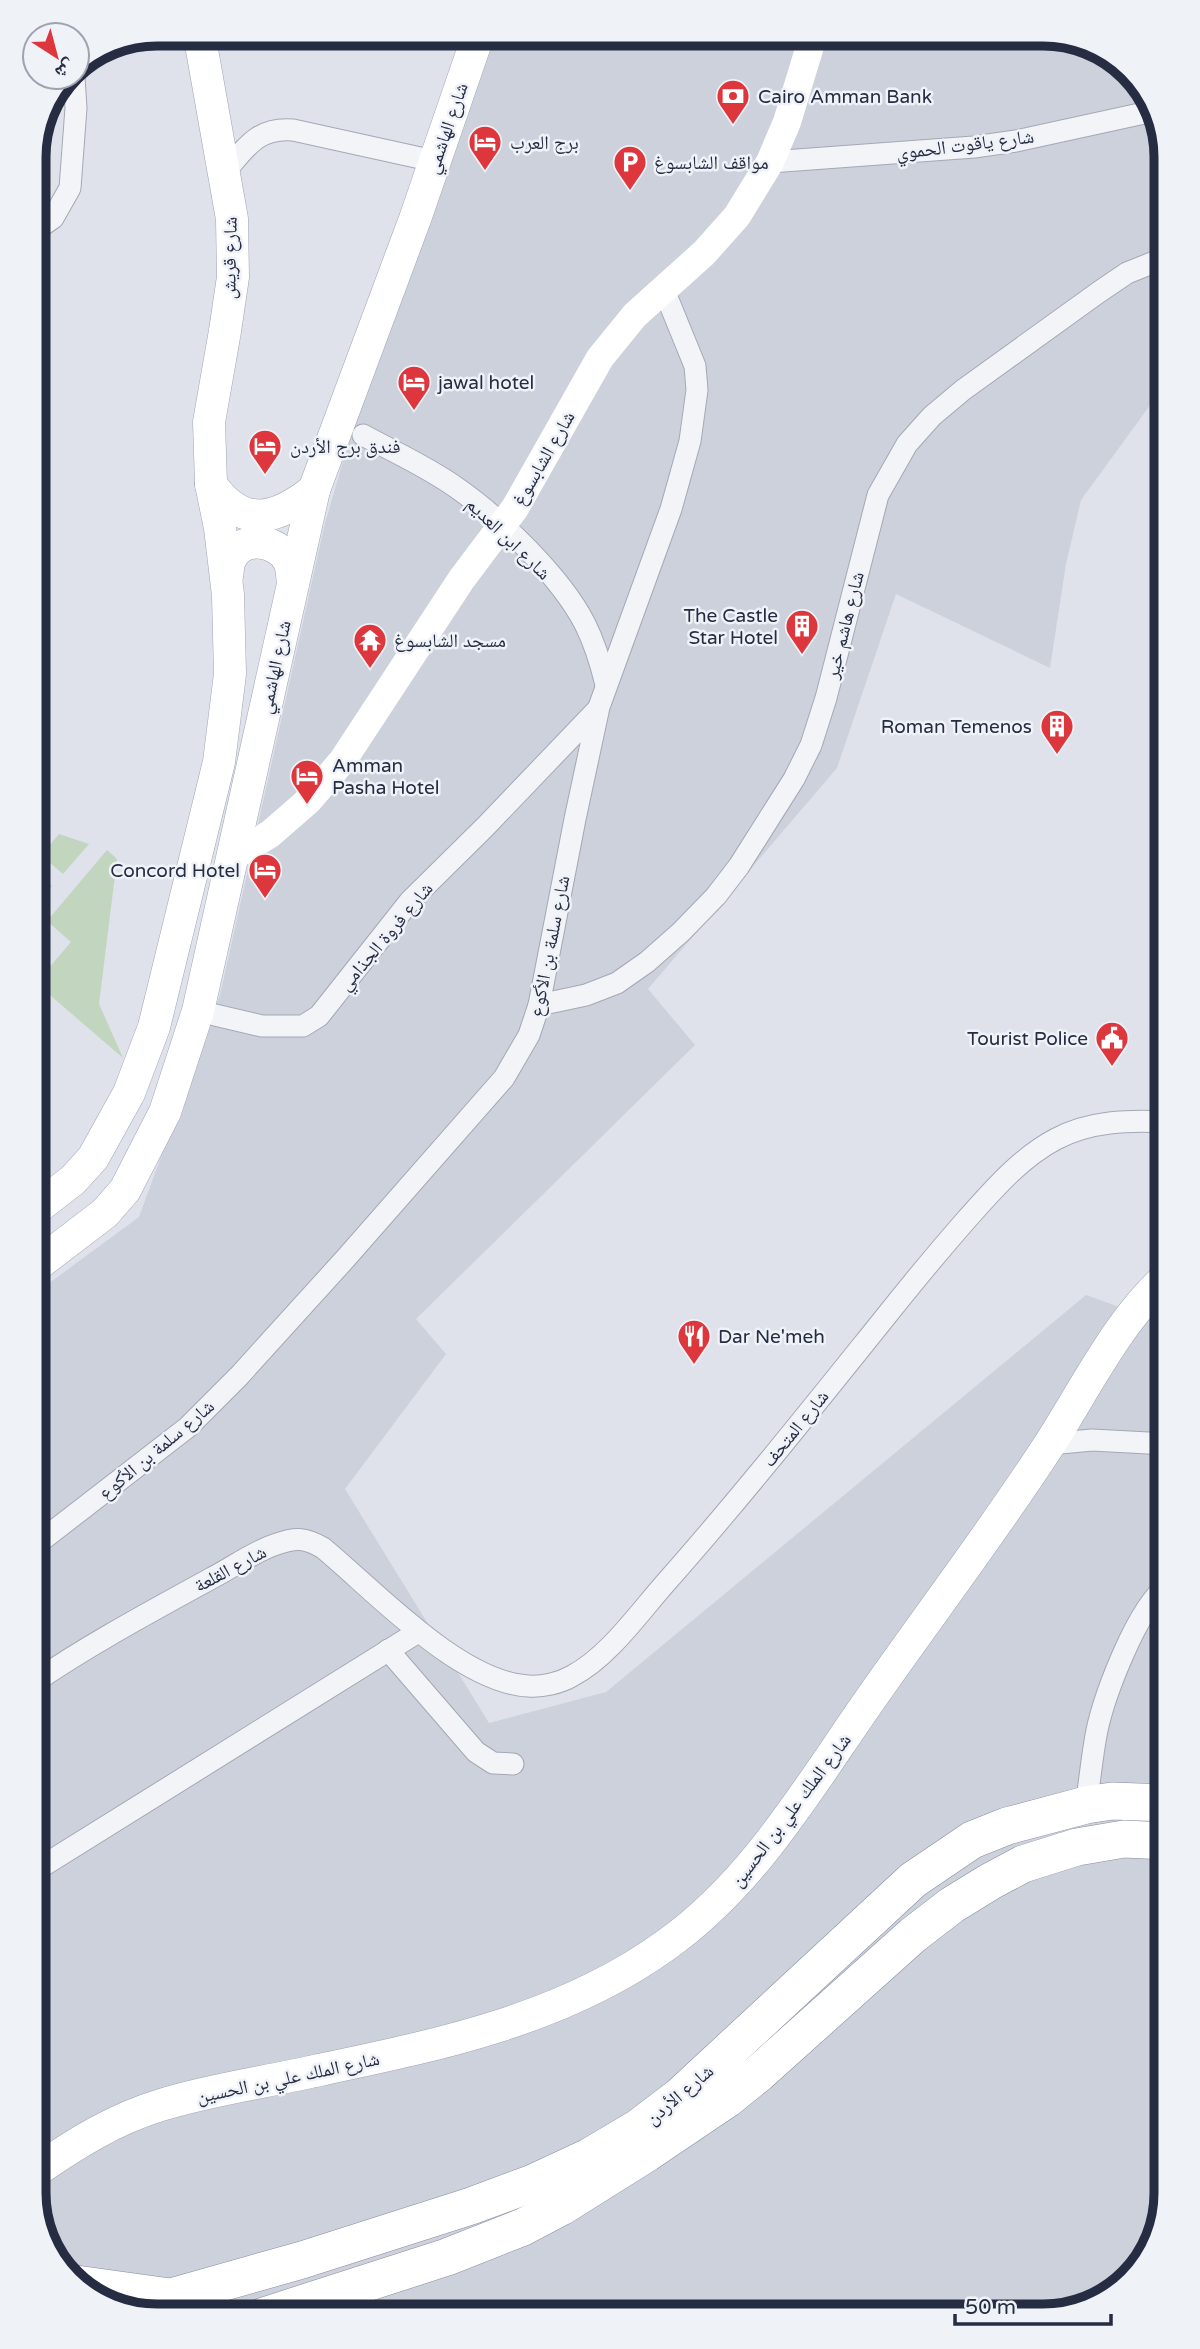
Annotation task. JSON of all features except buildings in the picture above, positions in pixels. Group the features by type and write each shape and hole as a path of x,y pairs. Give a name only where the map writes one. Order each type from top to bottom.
{"highway":[{"name":"شارع الأردن","path":"156,2303 471,2206 533,2183 589,2157 638,2128 680,2096 913,1880 972,1840 1007,1826 1086,1805 1112,1801 1154,1803"},
{"name":"شارع الأردن","path":"304,2303 447,2257 523,2227 561,2207 727,2099 768,2066 913,1935 952,1905 991,1881 1023,1864 1089,1845 1124,1839 1154,1840"},
{"path":"98,2287 171,2297"}],"main road":[{"name":"شارع قريش","path":"201,46 232,219 233,277 209,422 211,484"},
{"name":"شارع الهاشمي","path":"46,1258 105,1213 125,1191 165,1112 198,1011 314,490 415,219 475,46"},
{"name":"شارع الشابسوغ","path":"231,858 270,834 309,800 342,760 461,580 503,526 600,358 635,315 705,253 737,216 770,162 787,122 810,46"},
{"name":"شارع الهاشمي","path":"46,1201 74,1180 93,1158 129,1093 154,1027 219,762 230,674 227,576 211,484"},
{"path":"211,484 222,501 239,512 258,516 278,514 314,490"},
{"path":"227,576 230,558 237,551 244,545 262,541 279,548 285,555 290,563 293,583"},
{"name":"شارع الملك علي بن الحسين","path":"46,2164 88,2137 158,2106 204,2093 382,2057 482,2032 542,2011 631,1969 666,1945 709,1910 758,1858 820,1776 872,1696 1050,1444 1138,1307 1154,1290"}],"street":[{"path":"46,223 53,218 70,188 75,91"},
{"name":"شارع ياقوت الحموي","path":"770,162 1016,141 1145,113"},
{"path":"225,172 254,139 277,129 293,130 434,160"},
{"name":"شارع هاشم خير","path":"539,1005 586,995 617,983 648,962 716,896 739,866 811,745 826,698 878,495 906,444 932,416 963,390 1098,292 1127,273 1154,262"},
{"name":"شارع سلمة بن الأكوع","path":"46,1537 188,1427 239,1376 504,1078 529,1035 539,1005 599,707 671,509 690,442 697,390 695,366 664,290"},
{"name":"شارع ابن العديم","path":"363,435 459,489 503,526 542,566 583,622 598,654 606,685"},
{"name":"شارع فروة الجذامي","path":"198,1011 262,1027 303,1026 319,1016 410,901 485,828 599,707"},
{"name":"شارع المتحف","path":"418,1632 473,1668 499,1679 528,1686 554,1683 586,1667 606,1649 699,1544 923,1271 991,1193 1020,1165 1050,1143 1080,1128 1136,1121 1154,1122"},
{"path":"1050,1444 1092,1440 1154,1443"},
{"name":"شارع القلعة","path":"46,1674 79,1651 202,1583 276,1544 299,1539 309,1539 323,1548 418,1632"},
{"path":"1086,1805 1098,1727 1106,1701 1124,1652 1140,1619 1154,1600"},
{"path":"46,1864 418,1632"},
{"path":"388,1650 476,1752 493,1763 513,1764"}],"shaded area":[{"path":"475,46 1051,46 1086,54 1111,68 1132,89 1146,114 1154,156 1154,400 1081,500 1066,564 1050,668 896,594 837,768 648,989 695,1045 416,1319 446,1354 345,1489 489,1723 606,1692 1086,1295 1139,1314 1154,1304 1154,2207 1143,2242 1127,2266 1099,2289 1086,2295 1044,2304 149,2303 114,2295 89,2281 68,2260 54,2235 46,2193 46,1285 139,1217 220,995 325,523 429,168"}],"green space":[{"path":"59,834 89,844 63,874 46,859 46,849"},
{"path":"107,850 117,859 99,1004 123,1058 46,992 46,971 71,942 47,921"},
{"path":"46,881 52,886 46,893"}],"place":[{"name":"Cairo Amman Bank","path":"733,126"},
{"name":"برج العرب","path":"485,172"},
{"name":"مواقف الشابسوغ","path":"630,192"},
{"name":"jawal hotel","path":"414,412"},
{"name":"فندق برج الأردن","path":"265,476"},
{"name":"The Castle Star Hotel","path":"802,656"},
{"name":"مسجد الشابسوغ","path":"370,670"},
{"name":"Roman Temenos","path":"1057,756"},
{"name":"Amman Pasha Hotel","path":"307,806"},
{"name":"Concord Hotel","path":"265,900"},
{"name":"Tourist Police","path":"1112,1068"},
{"name":"Dar Ne'meh","path":"694,1366"}]}
